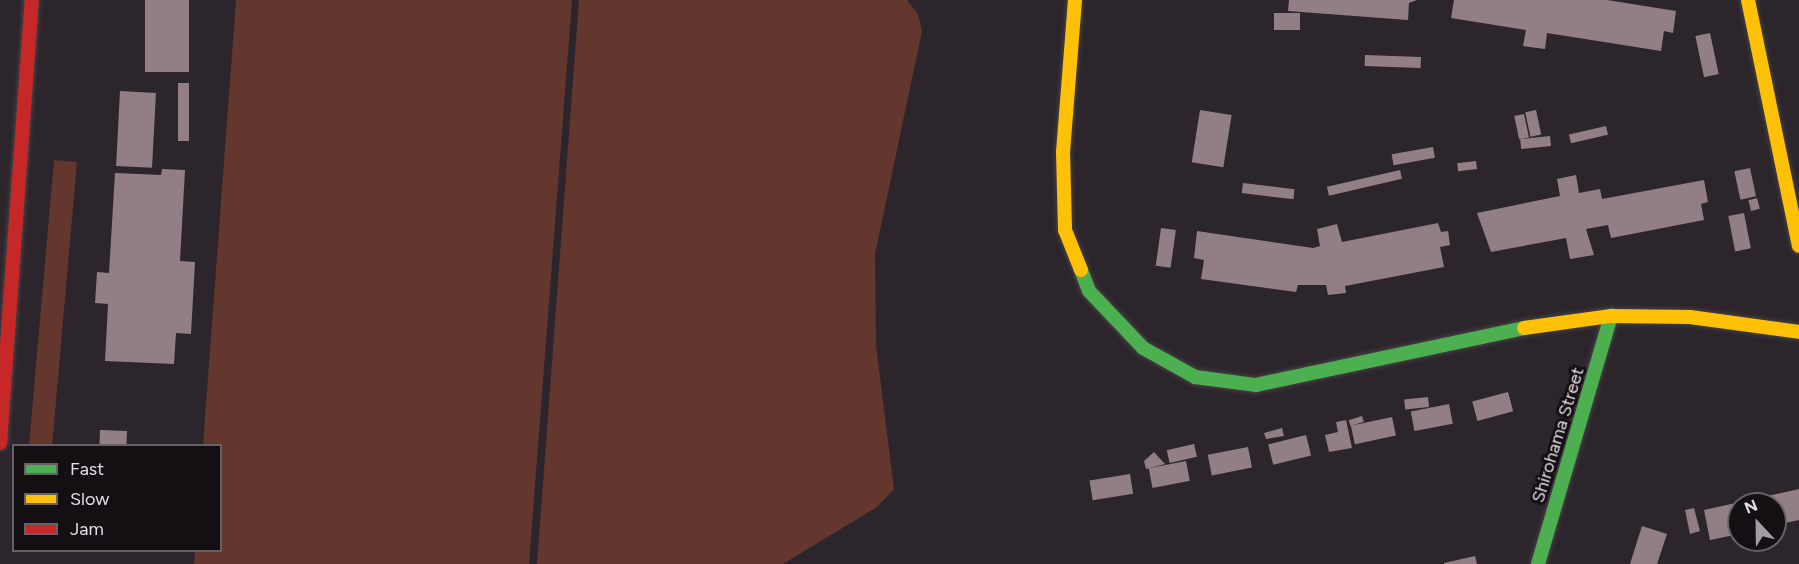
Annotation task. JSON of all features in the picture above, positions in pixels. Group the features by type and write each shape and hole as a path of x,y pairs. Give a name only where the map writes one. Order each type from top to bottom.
{"street":[{"path":"0,443 32,0"},
{"path":"1075,0 1063,152 1065,230 1089,291 1143,348 1195,377 1256,385 1560,321 1611,316 1690,317 1799,332"},
{"path":"1748,0 1799,246"},
{"name":"Shirohama Street","path":"1538,564 1611,316"}],"shaded area":[{"path":"236,0 572,0 529,564 194,564 195,552 222,552 222,444 203,444"},
{"path":"579,0 907,0 918,14 922,31 875,254 876,345 894,489 877,507 783,564 537,564"},
{"path":"54,160 77,162 52,444 29,444"}],"building":[{"path":"145,0 189,0 189,72 145,72"},
{"path":"1289,0 1417,0 1409,3 1408,20 1288,11"},
{"path":"1454,0 1607,0 1676,11 1673,33 1664,31 1661,51 1547,33 1545,49 1523,46 1526,30 1451,18"},
{"path":"1274,13 1300,13 1300,30 1274,30"},
{"path":"1710,33 1719,74 1704,77 1695,36"},
{"path":"1365,55 1421,57 1421,68 1365,66"},
{"path":"178,83 189,83 189,141 178,141"},
{"path":"120,91 156,93 152,168 116,166"},
{"path":"1200,110 1232,115 1223,167 1192,162"},
{"path":"1536,110 1541,134 1530,137 1525,112"},
{"path":"1524,114 1529,137 1519,140 1514,116"},
{"path":"1606,126 1608,135 1571,143 1569,135"},
{"path":"1550,136 1551,146 1521,149 1520,139"},
{"path":"1433,147 1435,158 1394,165 1392,154"},
{"path":"1476,161 1477,169 1458,171 1457,163"},
{"path":"1750,168 1756,196 1740,200 1734,171"},
{"path":"162,169 185,170 180,261 195,262 191,334 176,333 174,364 105,361 108,304 95,303 97,272 109,273 115,173 161,175"},
{"path":"1400,170 1402,179 1329,196 1327,187"},
{"path":"1576,175 1579,193 1600,189 1602,199 1704,180 1708,202 1701,204 1704,220 1611,238 1608,225 1586,229 1594,255 1570,259 1566,238 1491,252 1477,213 1560,196 1557,179"},
{"path":"1243,183 1295,189 1293,199 1242,193"},
{"path":"1757,198 1760,209 1751,211 1748,200"},
{"path":"1744,213 1751,248 1735,251 1728,216"},
{"path":"1438,223 1441,232 1448,231 1450,245 1440,247 1444,267 1345,286 1346,293 1328,295 1326,285 1298,285 1296,292 1201,279 1204,260 1194,258 1197,231 1313,248 1320,246 1317,229 1337,224 1342,242"},
{"path":"1161,228 1176,230 1171,268 1156,266"},
{"path":"1508,392 1513,411 1477,421 1472,402"},
{"path":"1428,397 1429,407 1405,409 1404,400"},
{"path":"1449,404 1453,424 1415,431 1411,411"},
{"path":"1362,416 1364,422 1351,426 1349,420"},
{"path":"1392,417 1396,436 1355,444 1351,426"},
{"path":"1346,420 1352,448 1329,452 1325,435 1338,432 1336,422"},
{"path":"1282,428 1284,436 1266,439 1264,433"},
{"path":"100,430 127,431 127,444 100,444"},
{"path":"1306,435 1311,455 1273,465 1268,444"},
{"path":"1194,444 1197,457 1170,463 1167,450"},
{"path":"1248,447 1252,468 1212,475 1208,455"},
{"path":"1154,452 1165,464 1146,469 1144,461"},
{"path":"1186,461 1190,481 1153,488 1149,468"},
{"path":"1130,474 1133,494 1093,500 1090,480"},
{"path":"1799,489 1799,520 1787,522 1785,492"},
{"path":"1727,505 1727,536 1710,540 1704,510"},
{"path":"1694,508 1700,531 1690,534 1685,510"},
{"path":"1642,526 1667,534 1657,564 1630,564"},
{"path":"1475,556 1477,564 1444,564 1444,563"}],"traffic: fast":[{"path":"1081,270 1089,291 1143,348 1195,377 1256,385 1524,328"},
{"path":"1538,564 1611,316"}],"traffic: slow":[{"path":"1075,0 1063,152 1065,230 1081,270"},
{"path":"1748,0 1799,246"},
{"path":"1524,328 1611,316 1690,317 1799,332"}],"traffic: jam":[{"path":"0,443 32,0"}]}
